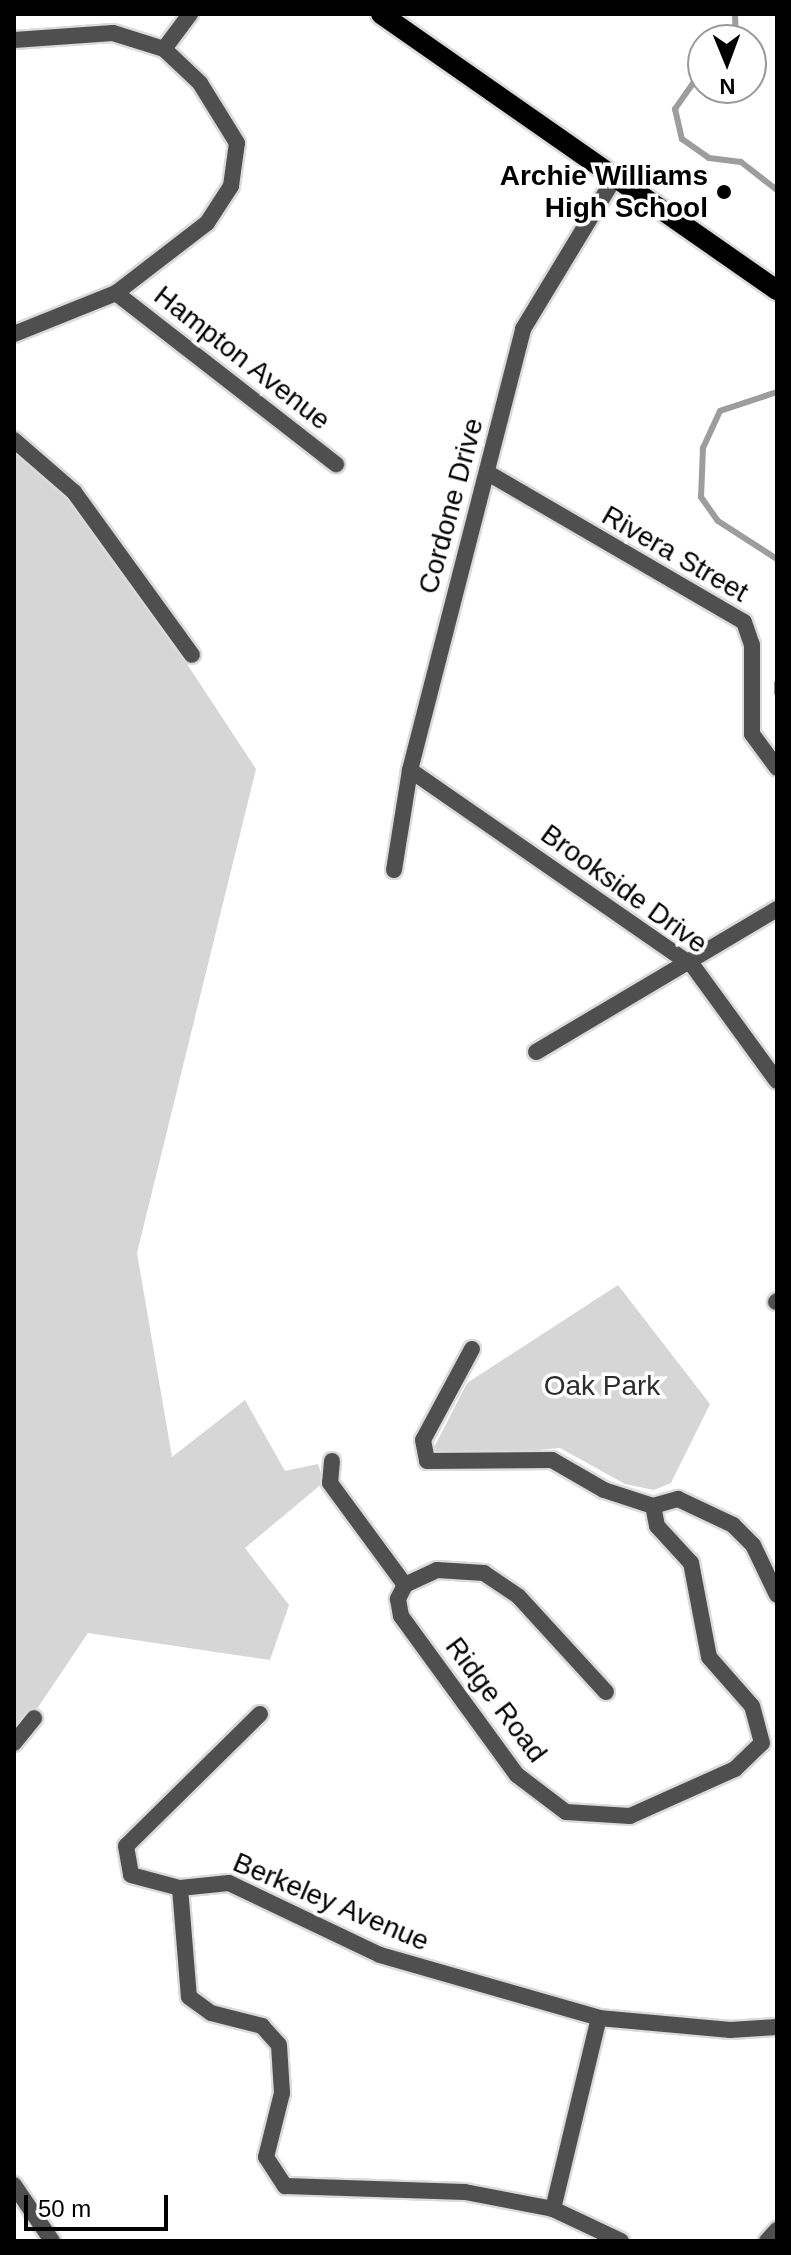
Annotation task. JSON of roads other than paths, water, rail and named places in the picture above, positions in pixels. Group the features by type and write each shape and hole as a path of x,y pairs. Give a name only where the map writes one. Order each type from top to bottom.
{"main road":[{"path":"381,14 777,290"}],"street":[{"path":"164,49 190,14"},
{"path":"14,40 113,33 164,49 200,83 237,143 231,186 207,223 116,293 14,334"},
{"name":"Cordone Drive","path":"394,870 410,770 523,329 615,177"},
{"name":"Hampton Avenue","path":"116,293 336,464"},
{"path":"14,440 74,492 192,655"},
{"name":"Rivera Street","path":"488,473 744,622 752,645 752,734 777,768"},
{"name":"Brookside Drive","path":"410,770 693,966 777,1081"},
{"path":"536,1052 693,966 777,909"},
{"path":"472,1349 423,1440 427,1461 552,1460 604,1490 653,1506 678,1499 733,1525 753,1545 777,1595"},
{"path":"332,1461 330,1483 405,1585 446,1569 495,1578 606,1692"},
{"name":"Ridge Road","path":"405,1585 398,1599 401,1616 517,1775 566,1812 630,1816 735,1769 762,1743 752,1706 709,1657 691,1563 657,1526 653,1506"},
{"name":"Berkeley Avenue","path":"260,1714 126,1846 131,1875 180,1888 229,1883 380,1955 599,2018 777,2027"},
{"path":"14,1743 34,1718"},
{"path":"180,1888 189,1997 211,2013 262,2026 279,2045 282,2093 266,2157 285,2186 416,2186 553,2209 621,2241"},
{"path":"553,2209 599,2018"},
{"path":"14,2185 52,2241"},
{"path":"767,2241 777,2230"}],"waterway":[{"path":"735,14 735,24"},
{"path":"687,92 675,109 682,139 709,158 741,162 777,190"},
{"path":"777,392 720,411 703,448 701,497 718,521 777,559"},
{"path":"777,683 777,693"}],"place":[{"name":"Archie Williams High School","path":"724,192"}],"park label":[{"name":"Oak Park","path":"602,1386"}]}
